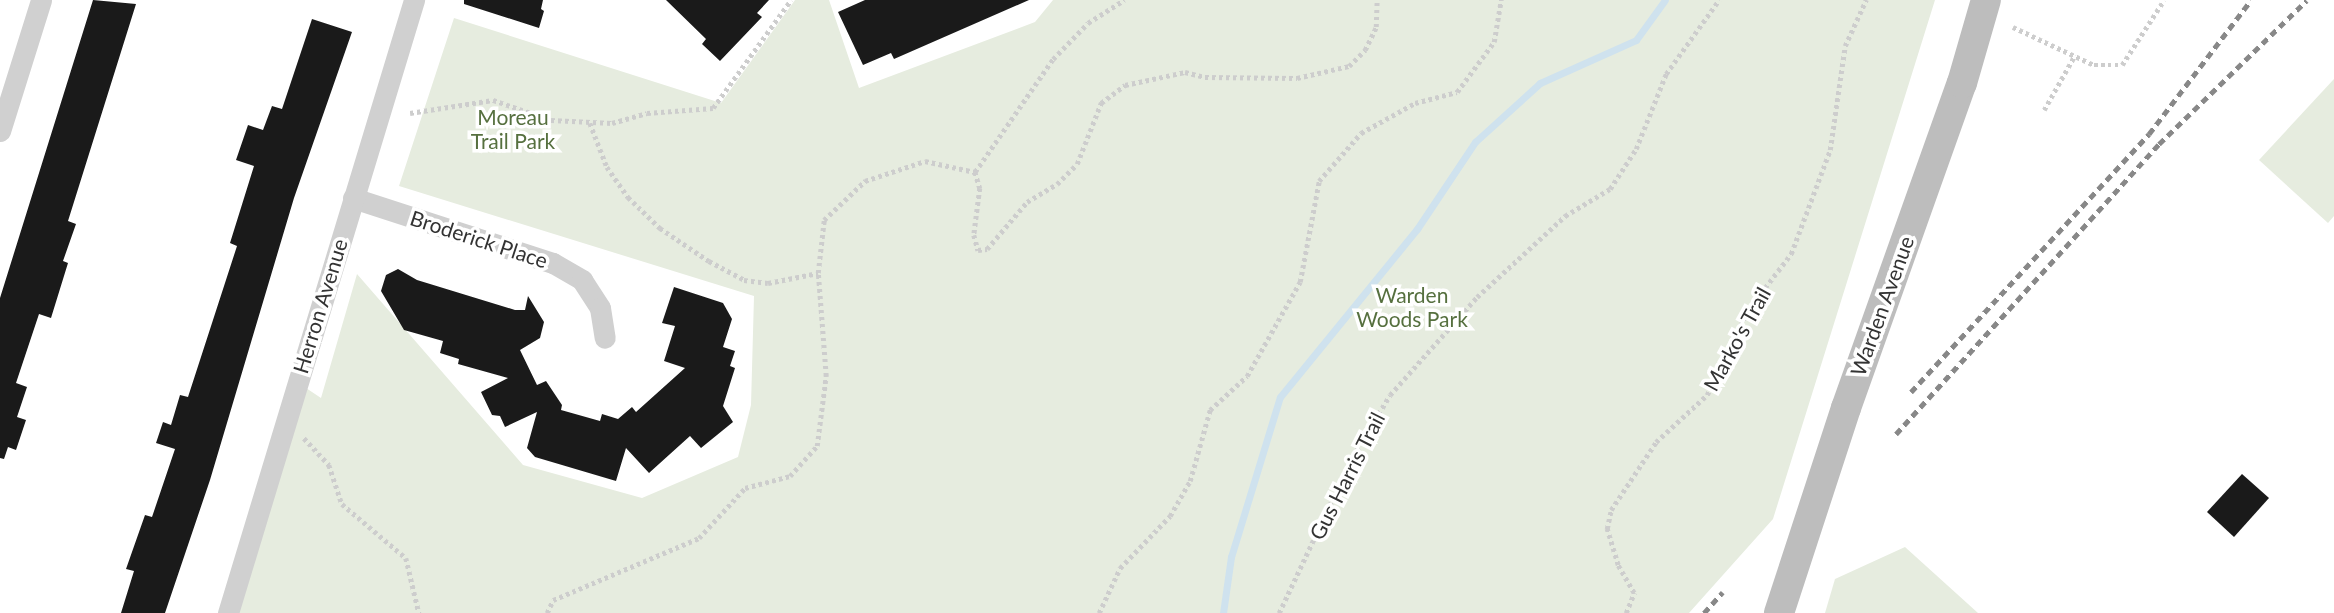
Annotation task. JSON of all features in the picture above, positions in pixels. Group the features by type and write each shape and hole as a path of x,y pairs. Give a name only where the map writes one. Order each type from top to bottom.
{"main road":[{"name":"Warden Avenue","path":"1779,613 1846,408 1962,83 1986,0"}],"street":[{"path":"0,131 41,0"},
{"name":"Herron Avenue","path":"228,613 411,1"},
{"name":"Broderick Place","path":"353,198 553,263 582,281 600,308 605,338"}],"path":[{"path":"410,113 493,100 551,120 590,123 713,108 791,0"},
{"path":"975,172 1053,59 1087,23 1124,0"},
{"path":"975,172 980,188 974,234 978,250 987,249 1027,202 1057,184 1077,164 1101,103 1125,85 1185,72 1205,77 1297,78 1349,66 1365,50 1376,27 1377,0"},
{"path":"1099,613 1120,568 1170,516 1190,481 1210,410 1247,376 1300,282 1319,181 1361,133 1415,103 1457,92 1494,42 1501,0"},
{"name":"Gus Harris Trail","path":"1279,613 1353,456 1391,395 1477,297 1565,216 1609,189 1636,149 1666,74 1719,0"},
{"name":"Marko's Trail","path":"1626,613 1634,593 1618,565 1607,529 1611,510 1656,442 1707,395 1748,310 1791,254 1830,150 1845,46 1866,0"},
{"path":"2013,27 2094,65 2122,65 2164,0"},
{"path":"2044,110 2075,55"},
{"path":"590,123 607,167 628,197 660,228 709,261 744,280 768,283 818,273"},
{"path":"547,613 553,600 699,538 745,488 790,476 817,446 825,376 818,273 824,220 865,181 925,161 975,172"},
{"path":"287,419 329,465 342,504 405,558 419,613"}],"green space":[{"name":"Warden Woods Park","path":"795,0 829,0 859,88 1035,22 1053,0 1935,0 1773,519 1689,613 234,613 300,384 321,398 357,274 523,465 642,498 738,457 751,405 754,296 399,186 454,18 721,103"},
{"path":"2334,79 2334,216 2328,223 2259,160"},
{"path":"1905,547 1978,613 1825,613 1835,579"}],"building":[{"path":"93,0 136,4 68,221 76,224 63,261 68,263 51,318 39,314 16,383 27,387 17,417 26,420 16,450 8,447 4,459 0,458 0,298"},
{"path":"464,0 543,0 541,9 544,11 539,28 464,4"},
{"path":"666,0 769,0 757,13 762,17 720,61 702,44 706,39"},
{"path":"865,0 1029,0 894,59 891,53 863,65 838,12"},
{"path":"312,19 352,32 294,198 210,480 165,613 121,613 134,571 126,569 145,515 152,517 175,449 156,443 163,422 171,425 180,395 188,397 237,246 230,243 254,166 236,160 248,125 263,130 272,106 282,109"},
{"path":"398,269 417,280 515,310 525,310 528,296 544,322 540,338 520,350 537,385 546,381 562,405 561,410 600,421 602,414 618,419 632,407 636,412 685,368 664,361 675,326 662,323 674,287 723,303 732,319 723,347 735,351 730,366 735,368 723,406 733,422 701,448 690,436 649,473 626,448 616,481 535,457 527,448 537,412 505,427 500,416 492,415 481,392 508,378 458,364 459,359 440,353 443,341 404,330 381,291 386,275"},
{"path":"2242,474 2269,498 2234,537 2207,512"}],"waterway":[{"path":"1223,613 1231,557 1280,397 1417,229 1475,142 1540,83 1636,40 1665,0"}],"railway":[{"path":"1911,392 2149,134 2251,0"},
{"path":"1896,434 2159,144 2307,0"},
{"path":"1704,613 1723,592"}],"park label":[{"name":"Moreau Trail Park","path":"513,129"}]}
